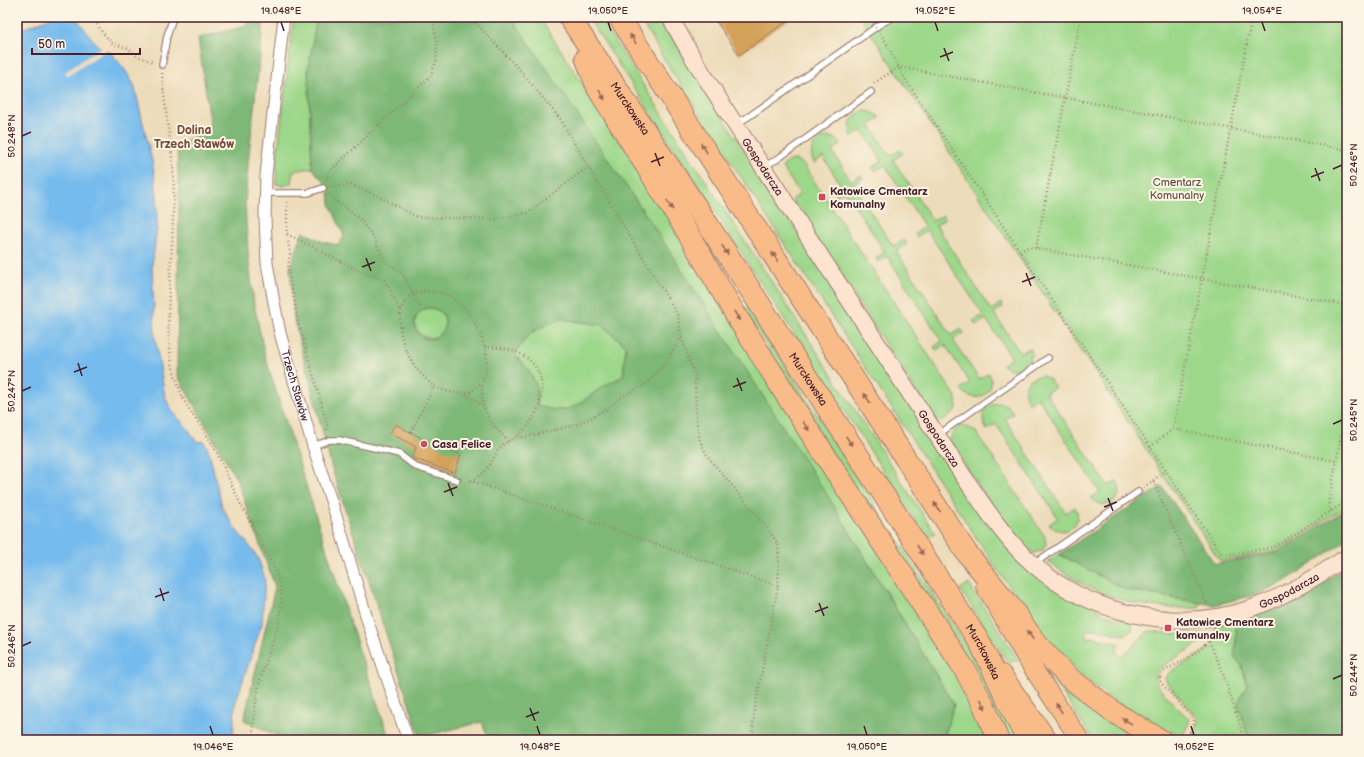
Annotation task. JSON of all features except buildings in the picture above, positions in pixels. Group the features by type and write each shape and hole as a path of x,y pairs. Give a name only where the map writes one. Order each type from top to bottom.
{"highway":[{"path":"619,17 966,552 1013,610 1036,642 1067,676 1114,713 1161,740"},
{"path":"570,18 598,89 770,369 965,670 984,706 998,740"},
{"name":"Murckowska","path":"570,18 703,217 980,643"},
{"path":"980,643 1027,740"}],"main road":[{"path":"966,552 1027,659 1080,740"},
{"name":"Murckowska","path":"980,643 1048,740"}],"street":[{"name":"Trzech Stawów","path":"284,17 266,175 265,218 267,255 272,297 280,333 313,446 408,740"},
{"name":"Gospodarcza","path":"673,20 762,167 964,477 1012,543 1033,564 1056,582 1080,596 1100,604 1154,617 1191,619 1226,616 1269,602 1293,590 1347,557"}],"lane":[{"path":"162,65 167,36 173,17"},
{"path":"735,124 748,117 882,23 894,17"},
{"path":"762,167 776,160 872,92"},
{"path":"266,193 308,193 323,188"},
{"path":"937,435 1048,358"},
{"path":"313,446 330,440 346,442 399,454 416,467 456,480"},
{"path":"1033,564 1138,492"}],"path":[{"path":"93,17 102,32 113,44 128,48 137,56 162,65 172,167 173,212 168,328 173,368 180,392 215,449 280,586 280,618 262,675 255,704 253,740"},
{"path":"96,22 99,17"},
{"path":"323,188 330,172 430,77 436,62 438,45 433,21 430,17"},
{"path":"470,17 519,69 561,120 588,168 678,316 682,336 695,377 696,419 700,441 708,457 769,530 778,545 778,586 754,713 752,740"},
{"path":"870,17 887,44 902,74 1222,555 1270,548 1281,543 1347,501"},
{"path":"1036,248 1081,17"},
{"path":"1150,447 1173,429 1252,17"},
{"path":"872,92 872,84 899,67 1347,150"},
{"path":"323,188 351,185 376,195 417,217 496,219 527,213 588,168"},
{"path":"323,188 333,199 359,218 372,235 385,261 402,273 422,310"},
{"path":"287,194 287,234 290,254 288,268 298,322 326,420 330,440"},
{"path":"287,234 358,270 384,280 400,312"},
{"path":"1020,252 1028,247 1036,248 1347,306"},
{"path":"484,407 466,394 454,393 434,386 424,377 407,354 400,331 400,312 404,302 413,294 424,291 448,295 459,303 476,326 485,347 487,358 481,390 484,407 489,420 509,441"},
{"path":"472,481 488,468 495,453 502,444 518,437 525,437 579,424 605,410 620,398 646,384 665,364 682,336"},
{"path":"485,347 506,349 517,352 527,358 535,366 541,380 541,394 536,414 518,437"},
{"path":"466,394 476,389 483,381"},
{"path":"410,432 434,386"},
{"path":"1331,511 1328,506 1347,404"},
{"path":"1173,429 1336,461"},
{"path":"1138,492 1153,482 1166,470"},
{"path":"456,480 472,481 778,586"},
{"path":"1153,482 1209,609"},
{"path":"1186,739 1194,725 1194,719 1163,685 1160,678 1164,671 1202,648 1209,641 1212,635 1212,629"},
{"path":"1209,641 1222,671 1245,740"}],"green space":[{"path":"248,17 264,17 245,204 248,253 254,304 265,356 349,620 390,740 286,740 244,720 275,587 237,480 177,375 179,198 177,146 211,128 198,38 247,26"},
{"path":"294,17 317,17 308,70 312,168 293,171 291,183 284,186 276,184 278,150"},
{"path":"317,17 511,17 648,218 829,498 954,705 943,740 489,740 482,722 420,737 332,469 294,320 290,268 303,232 323,242 339,245 344,236 330,204 329,188 312,168 308,70","holes":["427,308 438,310 443,315 445,322 439,335 432,339 425,338 418,333 414,325 417,315","561,319 602,325 626,346 623,376 604,386 578,404 572,407 557,410 537,405 535,383 528,370 515,355 524,340 534,331"]},
{"path":"511,17 539,17 655,195 966,690 988,740 943,740 954,705 829,498"},
{"path":"588,17 599,17 935,533 927,538"},
{"path":"639,17 660,17 703,87 985,520 1102,613 1131,622 1133,625 1132,630 1125,635 1094,629 1085,631 1087,638 1092,637 1119,644 1116,649 1122,657 1147,632 1207,634 1205,639 1201,642 1162,666 1155,676 1156,683 1164,694 1189,719 1189,723 1182,737 1171,731 1169,734 1140,718 1116,702 1081,675 1037,628 977,539 664,59"},
{"name":"Cmentarz Komunalny","path":"860,17 1347,17 1347,506 1275,552 1220,561"},
{"path":"866,111 874,113 880,118 870,125 890,156 900,150 903,153 893,160 933,221 943,215 945,219 936,225 991,310 1001,303 1003,307 994,313 1020,353 1030,348 1030,360 1024,367 1013,369 1002,365 1012,358 986,319 976,325 973,321 983,315 927,230 917,237 915,233 925,227 885,165 875,171 872,168 882,161 862,130 852,137 850,128 852,120 857,114"},
{"path":"825,137 835,138 841,144 832,151 851,181 861,175 863,178 853,185 893,246 904,240 907,244 896,251 951,335 961,329 964,333 953,340 979,379 989,373 991,386 988,392 984,395 972,397 961,389 970,383 945,345 936,350 934,347 942,341 887,256 878,262 876,258 885,252 845,191 837,195 835,192 842,187 823,157 814,163 812,159 813,147 817,141"},
{"path":"793,160 803,164 956,397 957,409 942,421 934,419 792,200 800,194 782,167 789,161"},
{"path":"430,308 441,312 445,323 441,334 430,338 419,334 415,323 419,312"},
{"path":"748,308 997,694 1022,740 1008,740 744,309"},
{"path":"561,319 602,325 626,346 623,376 604,386 578,404 572,407 557,410 536,405 536,389 532,377 526,367 515,355 524,340 534,331"},
{"path":"1043,376 1049,379 1055,387 1046,393 1108,486 1117,481 1119,494 1117,499 1113,502 1102,505 1091,498 1100,492 1038,398 1029,404 1025,394 1026,385 1032,378"},
{"path":"1001,403 1008,406 1012,411 1013,413 1005,419 1066,513 1075,507 1077,520 1075,525 1071,528 1060,531 1049,524 1058,518 996,424 987,430 984,425 984,411 990,405"},
{"path":"960,426 968,427 976,432 1045,537 1046,544 1043,550 1034,553 1030,551 989,502 950,441 953,432"},
{"path":"1162,486 1215,564 1277,553 1347,509 1347,540 1284,582 1254,595 1214,605 1126,590 1059,554"},
{"path":"1059,554 1126,590 1201,603 1200,606 1197,608 1156,607 1118,599 1083,584 1048,561"},
{"path":"1347,567 1347,740 1249,740 1238,703 1247,685 1242,666 1234,656 1236,645 1236,621 1290,604"},
{"path":"969,584 1019,661 1007,661 960,589"},
{"path":"1236,621 1236,645 1234,656 1242,666 1247,685 1238,703 1250,740 1191,740 1198,724 1197,717 1167,683 1165,678 1169,673 1211,647 1215,636 1216,625"},
{"path":"1049,672 1142,740 1093,740"}],"water":[{"path":"52,17 75,17 98,46 112,54 125,70 134,85 153,165 157,197 157,228 152,266 155,337 165,397 172,411 188,429 196,441 204,442 209,451 222,507 236,530 258,558 265,579 262,624 235,704 233,740 17,740 17,31"}],"pier":[{"path":"103,46 108,49 68,76 65,72"}],"place":[{"name":"Katowice Cmentarz Komunalny","path":"822,197"},
{"name":"Casa Felice","path":"424,444"},
{"name":"Katowice Cmentarz komunalny","path":"1168,628"}],"district":[{"name":"Dolina Trzech Stawów","path":"194,137"}]}
